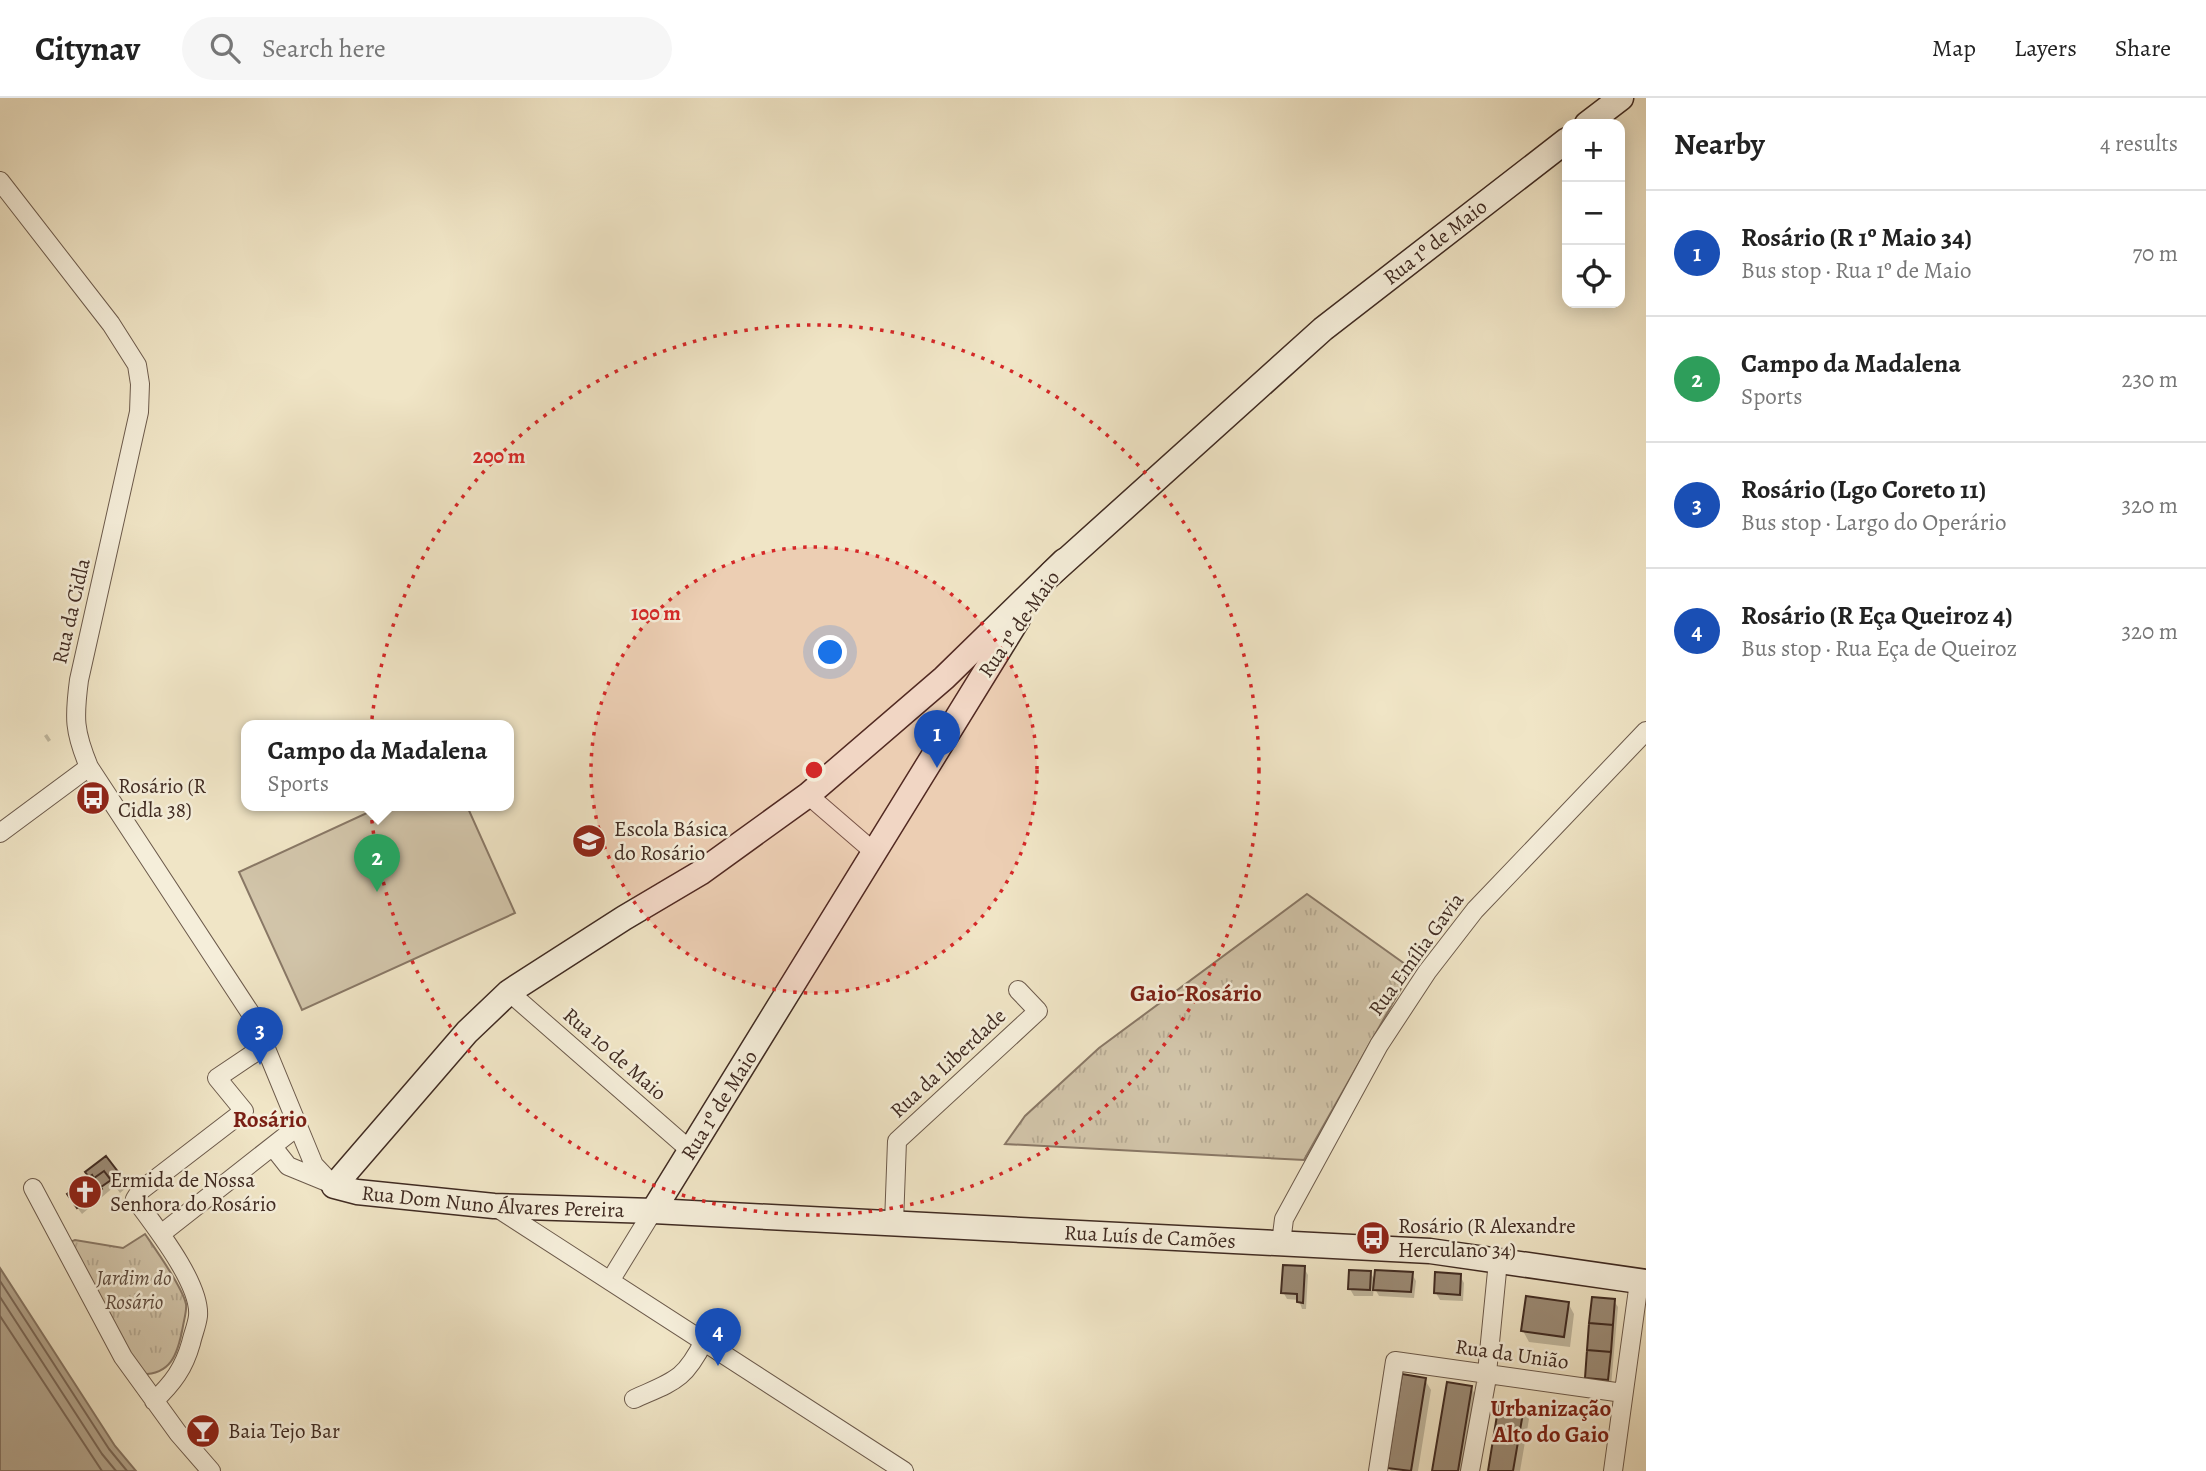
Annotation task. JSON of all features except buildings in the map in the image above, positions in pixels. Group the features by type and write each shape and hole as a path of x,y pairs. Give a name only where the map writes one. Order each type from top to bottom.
{"street":[{"path":"1594,119 1621,98"},
{"name":"Rua 1º de Maio","path":"653,1211 1030,600 1064,561 1323,329 1562,144"},
{"name":"Rua da Cidla","path":"0,181 111,324 137,365 140,384 139,412 79,680 74,715 78,740 89,767 247,1007 266,1045 314,1165 334,1186"},
{"path":"273,1147 288,1166 334,1186 467,1032 509,992 700,873 808,795 951,672 1064,561"},
{"path":"951,672 975,688"},
{"name":"Rua Emília Gavia","path":"1281,1243 1284,1219 1379,1045 1427,972 1475,910 1646,731"},
{"path":"0,833 89,767"},
{"path":"808,795 874,852"},
{"name":"Rua da Liberdade","path":"894,1223 897,1141 1038,1011 1018,990"},
{"name":"Rua 10 de Maio","path":"509,992 691,1151"},
{"path":"154,1401 174,1381 189,1350 198,1315 194,1294 161,1234 135,1199 140,1191 244,1111 217,1078 266,1045"},
{"path":"161,1234 297,1127"},
{"name":"Rua Dom Nuno Álvares Pereira","path":"334,1186 357,1192 494,1206 653,1211"},
{"path":"33,1188 122,1357 211,1471"},
{"path":"494,1206 904,1471"},
{"path":"610,1281 653,1211"},
{"name":"Rua Luís de Camões","path":"653,1211 1430,1251 1643,1282"},
{"path":"1470,1471 1487,1374 1498,1261"},
{"path":"1613,1471 1623,1393 1643,1282"},
{"path":"634,1399 676,1380 691,1367 704,1340"},
{"name":"Rua da União","path":"1378,1471 1395,1360 1623,1393"}],"green space":[{"path":"371,811 469,811 515,913 302,1010 239,872"},
{"path":"1307,894 1412,969 1304,1160 1005,1144 1025,1116 1099,1048"},
{"name":"Jardim do Rosário","path":"145,1234 179,1288 186,1309 178,1346 171,1362 158,1372 137,1374 67,1243 75,1240 123,1248"}],"water":[{"path":"0,1268 115,1446 136,1471 0,1471"}],"place":[{"name":"Rosário (R 1º Maio 34)","path":"937,768"},
{"name":"Rosário (R Cidla 38)","path":"93,798"},
{"name":"Escola Básica do Rosário","path":"589,841"},
{"name":"Campo da Madalena","path":"377,892"},
{"name":"Rosário (Lgo Coreto 11)","path":"260,1065"},
{"name":"Ermida de Nossa Senhora do Rosário","path":"85,1192"},
{"name":"Rosário (R Alexandre Herculano 34)","path":"1373,1238"},
{"name":"Rosário (R Eça Queiroz 4)","path":"718,1366"},
{"name":"Baia Tejo Bar","path":"203,1431"}],"district":[{"name":"Gaio-Rosário","path":"1196,993"},
{"name":"Rosário","path":"270,1119"},
{"name":"Urbanização Alto do Gaio","path":"1551,1421"}]}
